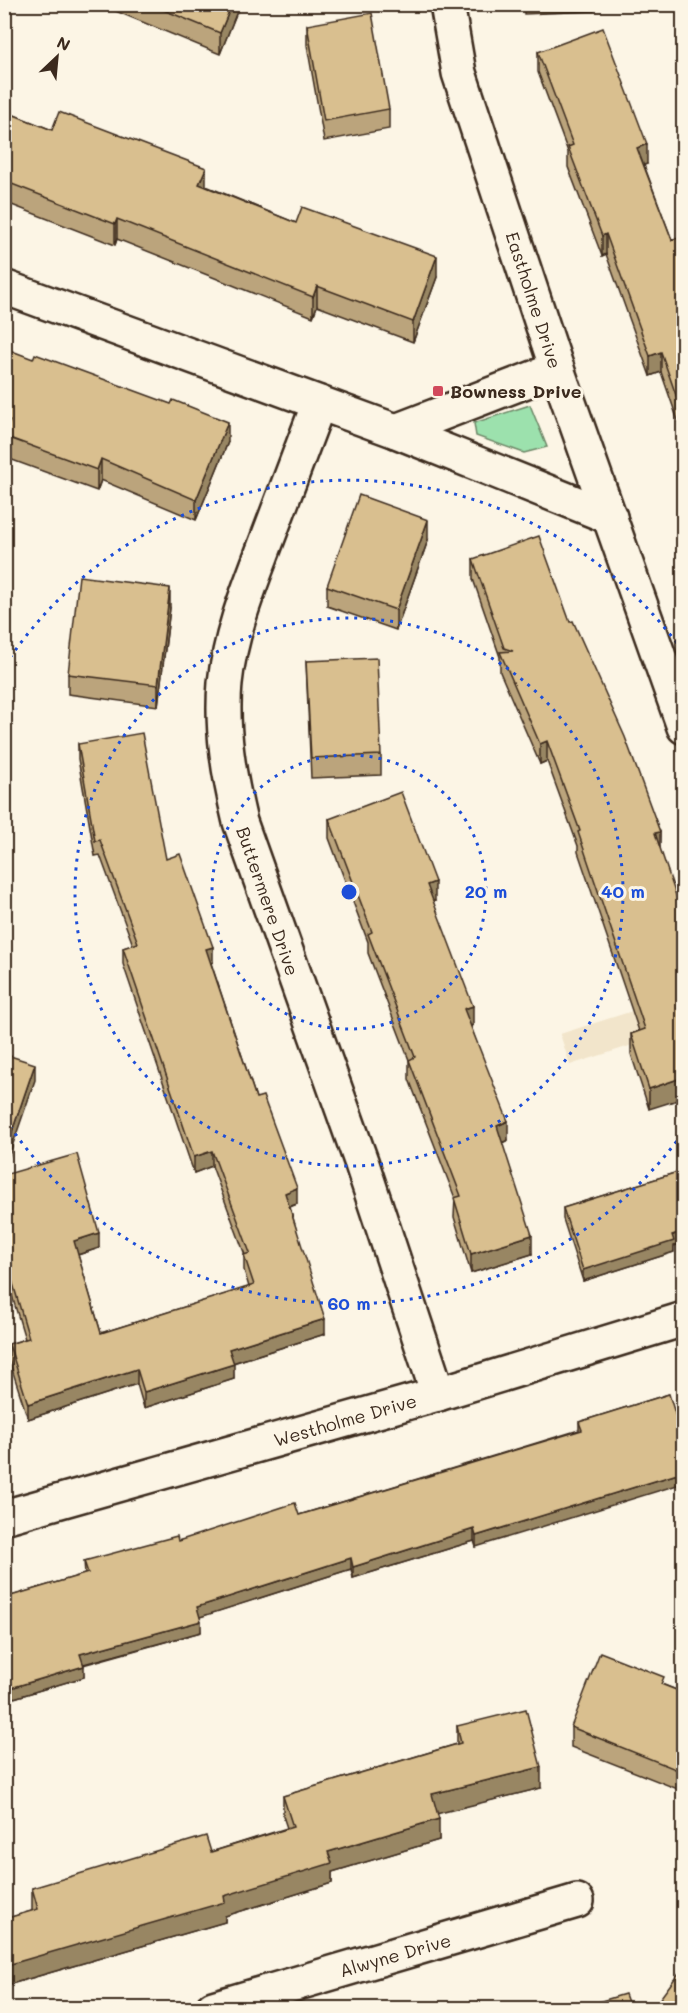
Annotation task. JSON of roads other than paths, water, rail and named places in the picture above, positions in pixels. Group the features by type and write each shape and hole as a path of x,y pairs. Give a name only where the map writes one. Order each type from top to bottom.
{"street":[{"name":"Eastholme Drive","path":"447,4 459,73 557,369 684,727"},
{"path":"4,287 396,431 610,517"},
{"path":"396,431 557,369"},
{"name":"Buttermere Drive","path":"319,403 248,590 233,639 225,682 224,724 228,770 240,822 362,1164 438,1394"},
{"name":"Westholme Drive","path":"4,1518 438,1394 684,1319"},
{"name":"Alwyne Drive","path":"213,2008 577,1901"}],"place":[{"name":"Bowness Drive","path":"438,391"}]}
